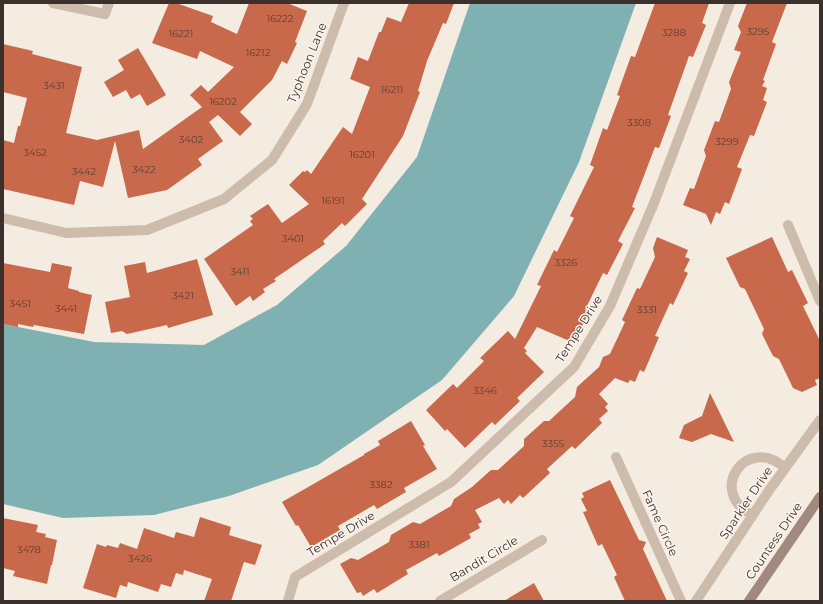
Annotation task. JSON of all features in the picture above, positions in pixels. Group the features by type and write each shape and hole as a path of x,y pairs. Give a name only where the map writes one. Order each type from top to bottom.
{"street":[{"path":"53,3 105,14 109,3"},
{"name":"Typhoon Lane","path":"3,218 66,233 147,230 224,199 272,160 307,104 344,3"},
{"name":"Tempe Drive","path":"288,601 295,577 451,482 574,367 610,306 654,203 730,3"},
{"path":"788,225 820,301"},
{"name":"Sparkler Drive","path":"696,601 785,468 820,420"},
{"name":"Fame Circle","path":"616,457 681,601"},
{"path":"753,515 744,511 737,504 732,494 734,474 740,466 748,460 758,457 768,457 777,461 785,468"},
{"name":"Countess Drive","path":"749,601 820,497"},
{"name":"Bandit Circle","path":"440,601 542,540"}],"water":[{"path":"470,3 636,3 579,162 514,296 442,380 318,465 229,496 154,515 63,518 3,504 3,324 94,342 204,345 277,305 346,246 417,157"}],"building":[{"path":"169,3 176,3 213,16 211,22 237,34 249,3 287,3 307,11 295,42 297,43 287,64 282,61 272,80 240,112 252,124 240,136 218,115 209,122 223,141 198,159 202,165 167,190 128,198 115,141 103,187 80,181 74,205 3,189 3,140 14,143 27,98 3,92 3,44 33,51 32,54 82,67 66,133 97,140 139,130 143,149 202,107 190,95 201,85 208,92 234,67 200,51 197,59 152,43"},
{"path":"409,3 454,3 446,24 443,23 427,61 418,91 420,92 403,136 362,199 367,204 345,226 342,223 323,241 325,244 274,279 276,281 263,289 265,292 253,301 250,296 236,306 204,259 253,225 250,221 253,219 250,216 268,204 282,223 309,204 289,185 303,171 305,172 307,170 311,174 343,127 352,134 370,87 350,79 358,57 368,61 379,32 381,32 387,17 401,22"},
{"path":"655,3 709,3 702,23 706,25 693,57 689,56 668,115 671,116 659,148 655,147 632,207 635,208 618,241 623,244 607,275 603,273 585,310 589,312 574,343 537,327 524,348 527,351 525,353 544,372 517,398 520,401 495,425 492,422 465,448 447,429 445,431 426,410 453,384 457,388 484,361 480,358 508,331 515,339 541,286 537,285 554,250 557,252 574,218 570,216 594,167 590,165 603,128 607,130 620,96 617,95 631,56 635,57"},
{"path":"747,3 787,3 772,42 776,44 763,80 765,81 762,86 767,88 763,100 767,102 754,136 750,135 737,167 742,169 729,204 725,202 720,214 716,212 711,225 706,214 683,205 690,188 694,189 706,156 704,150 715,121 719,122 731,89 729,82 741,52 734,50 741,32 738,26"},
{"path":"138,48 166,95 147,106 140,94 131,99 126,90 113,97 104,82 124,70 118,60"},
{"path":"657,237 688,250 685,257 690,259 684,271 688,273 673,305 670,303 655,336 659,337 644,372 640,370 635,382 630,380 628,383 615,378 599,394 608,404 605,407 608,411 599,419 602,423 575,449 572,446 547,469 550,473 523,498 520,495 511,504 508,500 504,504 499,498 475,510 482,522 478,524 480,528 469,534 471,538 439,556 437,553 406,570 408,574 377,593 374,589 363,596 361,592 357,593 340,564 351,558 358,560 389,542 391,535 413,522 420,524 451,506 454,499 472,487 491,470 498,470 524,446 524,439 544,421 549,421 575,397 577,387 599,367 603,357 610,354 625,322 622,320 637,288 640,289 655,257 653,248"},
{"path":"772,237 788,272 792,270 808,303 803,306 820,341 820,378 815,380 817,385 802,392 793,388 779,359 773,356 762,334 764,329 745,289 740,287 726,258"},
{"path":"197,259 213,315 168,328 167,325 127,334 122,331 111,333 105,302 130,297 124,266 145,262 147,273"},
{"path":"3,263 50,272 52,263 72,267 68,288 92,295 84,334 34,325 33,327 18,324 18,327 3,324"},
{"path":"710,393 734,442 711,434 692,442 679,438 684,425 702,416"},
{"path":"411,421 425,445 423,446 437,469 404,488 406,492 377,509 374,505 338,526 340,530 311,547 298,525 296,526 282,502 380,445 378,441"},
{"path":"610,480 639,540 646,542 643,549 667,601 625,601 614,577 617,575 602,544 598,546 583,512 587,511 581,499 584,497 582,493"},
{"path":"200,517 231,527 229,535 262,545 255,565 244,562 231,601 204,601 212,579 184,570 183,575 176,573 171,587 161,584 158,592 128,582 127,587 120,585 116,598 83,588 97,544 106,547 107,545 118,548 120,543 137,549 144,528 174,538 176,532 194,537"},
{"path":"3,518 38,525 36,532 46,534 45,537 57,540 47,584 13,576 15,571 3,568"},
{"path":"534,583 544,601 504,601"}]}
